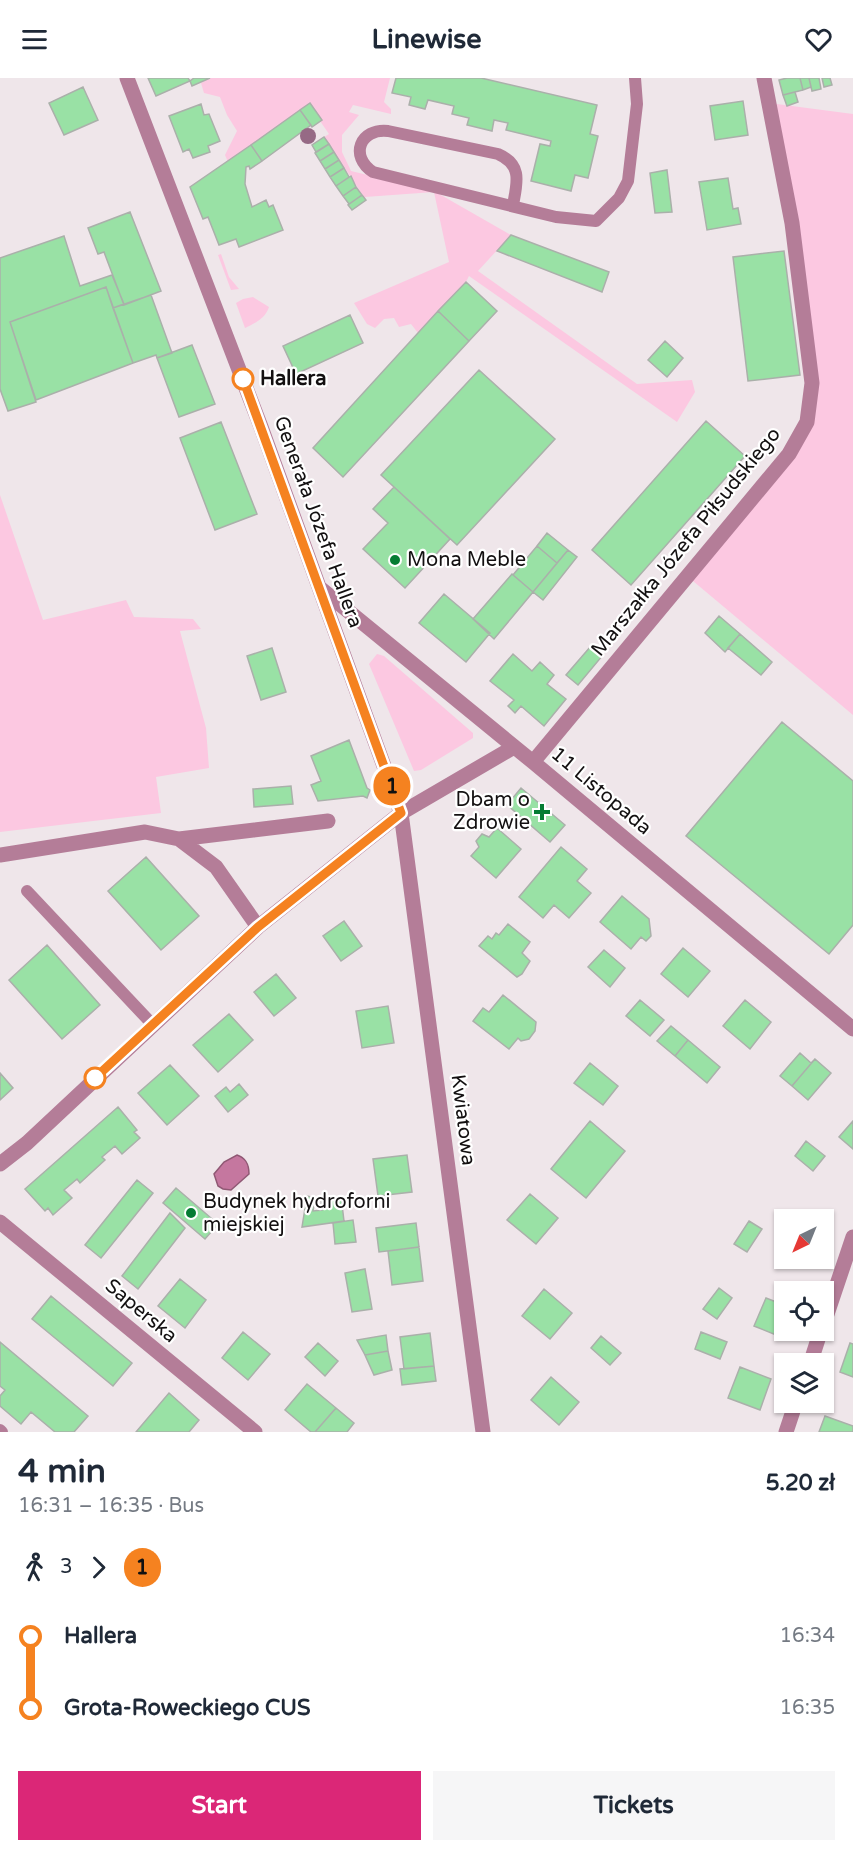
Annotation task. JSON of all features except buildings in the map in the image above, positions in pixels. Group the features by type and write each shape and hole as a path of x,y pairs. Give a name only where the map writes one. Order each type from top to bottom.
{"street":[{"name":"Generała Józefa Hallera","path":"127,78 261,427 401,813"},
{"name":"Marszałka Józefa Piłsudskiego","path":"532,762 789,454 807,422 812,383 794,235 764,78"},
{"name":"11 Listopada","path":"320,588 853,1029"},
{"path":"0,1164 27,1143 258,927 401,813 514,747"},
{"name":"Kwiatowa","path":"401,813 483,1432"},
{"path":"0,855 145,832 179,839 328,821"},
{"path":"179,839 216,867 258,927"},
{"name":"Saperska","path":"0,1222 255,1432"},
{"path":"834,1293 853,1237"},
{"path":"786,1432 792,1413"}],"lane":[{"path":"513,205 516,171 506,158 498,154 388,131 374,131 362,141 359,155 362,162 373,172 556,217 596,221 619,198 628,181 637,104 635,78"},
{"path":"27,891 153,1025"}],"shaded area":[{"path":"210,78 390,78 384,102 391,109 391,114 353,105 349,112 359,115 342,135 342,152 351,171 434,191 511,235 478,271 637,384 692,380 695,392 677,422 469,276 418,333 411,324 399,327 394,318 384,319 375,328 367,324 354,303 449,262 434,192 365,197 366,200 324,137 329,134 320,121 322,120 228,162 225,155 237,131 220,97 204,93 201,83"},
{"path":"769,103 853,114 853,715 687,576 789,454 812,383"},
{"path":"221,254 229,277 239,289 231,290 218,255"},
{"path":"253,297 269,307 262,318 245,328 236,303"},
{"path":"0,495 43,620 126,600 134,617 193,619 201,629 180,631 206,728 209,768 156,777 161,813 0,832"},
{"path":"377,654 384,656 473,733 473,738 421,770 414,771 369,664"},
{"path":"237,1155 246,1162 249,1174 231,1190 223,1189 218,1186 214,1174 224,1162"}],"bus line":[{"name":"1","path":"95,1078 258,927 401,813 243,379"}],"place":[{"name":"Hallera","path":"243,379"},
{"name":"Mona Meble","path":"395,560"},
{"name":"Dbam o Zdrowie","path":"542,812"},
{"name":"Budynek hydroforni miejskiej","path":"191,1213"}]}
